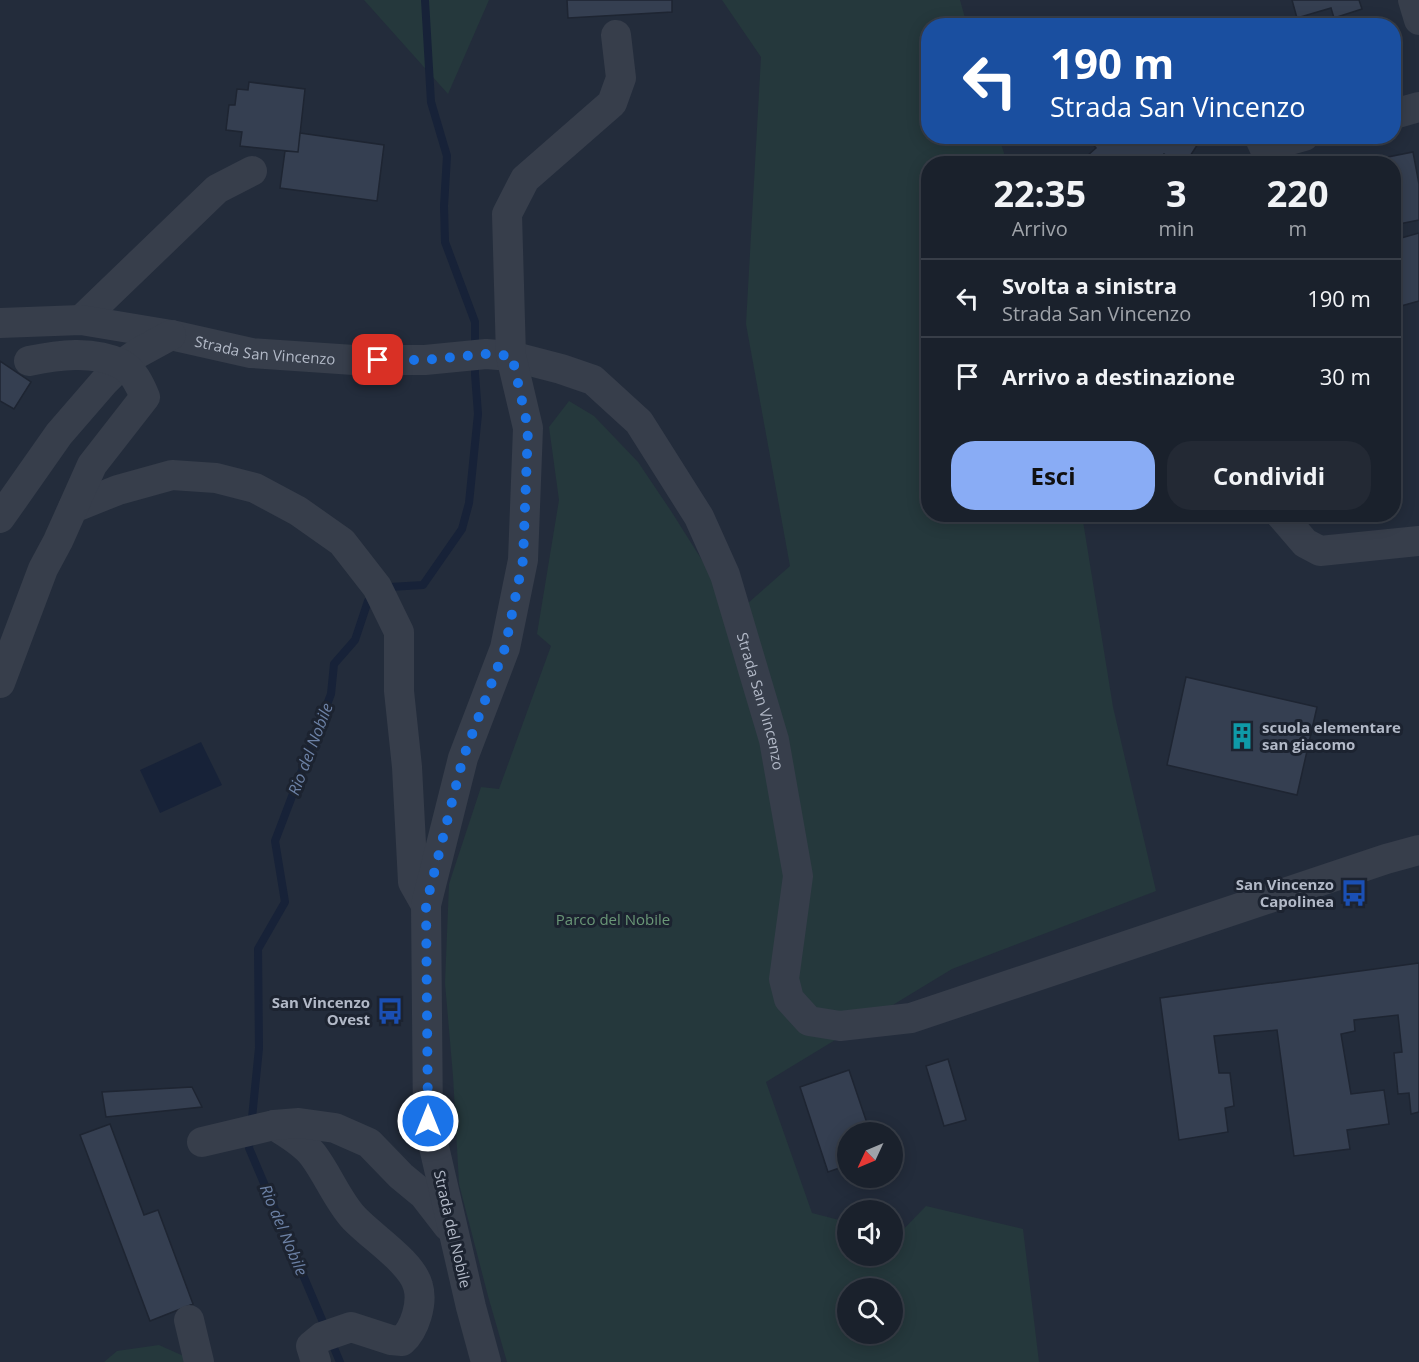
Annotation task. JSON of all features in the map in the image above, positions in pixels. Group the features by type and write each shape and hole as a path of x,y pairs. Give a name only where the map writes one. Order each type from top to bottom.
{"street":[{"path":"1413,0 1419,20"},
{"name":"Strada del Nobile","path":"486,1362 428,1121 426,905 463,758 505,648 523,560 528,428 487,355 507,214 525,179 612,103 621,78 616,35"},
{"path":"1401,112 1419,107"},
{"path":"1263,149 1279,144"},
{"path":"81,320 217,189 252,171"},
{"name":"Strada San Vincenzo","path":"0,323 81,320 263,354 354,360 425,360 487,355 561,369 593,380 639,422 699,517 725,575 776,751 798,876 784,979 789,999 808,1021 840,1026 911,1018 1386,859 1419,850"},
{"path":"0,518 59,434 122,364 171,335"},
{"path":"0,683 43,569 92,465 145,397 138,381 122,364 93,357 64,354 29,362"},
{"path":"73,508 118,490 172,475 216,478 255,488 298,511 342,542 380,592 399,632 399,692 407,767 413,882 426,905"},
{"path":"1287,522 1305,543 1320,551 1419,541"},
{"path":"202,1142 258,1129 299,1123 335,1128 369,1143 401,1176 424,1195 454,1233"},
{"path":"258,1129 300,1142 313,1155 353,1217 413,1273 418,1286 419,1298 412,1328 402,1341 391,1340 351,1327 324,1344"},
{"path":"189,1320 199,1362"}],"green space":[{"path":"364,0 489,0 448,94"},
{"name":"Parco del Nobile","path":"722,0 960,0 965,18 921,18 921,144 1001,144 1005,156 921,156 921,522 1083,522 1113,707 1156,891 952,969 766,1082 812,1213 837,1219 837,1266 903,1266 903,1230 926,1206 1023,1229 1039,1362 507,1362 459,1184 445,983 449,884 481,787 499,789 551,646 537,634 559,500 549,427 569,401 594,416 638,462 724,595 730,619 790,566 746,324 761,57"},
{"path":"159,1345 188,1358 189,1362 104,1362 117,1351"}],"water":[{"path":"201,742 222,785 160,813 140,770"}],"building":[{"path":"567,0 672,0 672,12 568,18"},
{"path":"1292,0 1359,0 1362,9 1334,18 1331,8 1297,18"},
{"path":"249,82 305,89 298,152 240,146 242,132 226,130 229,105 235,105 237,89 248,90"},
{"path":"300,133 384,145 377,201 280,188 285,151 298,152"},
{"path":"1093,144 1198,144 1190,156 1164,154 1162,156 1087,156 1096,148"},
{"path":"1413,152 1419,184 1419,220 1401,224 1401,156 1393,156"},
{"path":"1419,233 1419,301 1401,306 1401,238"},
{"path":"0,361 31,382 14,409 0,401"},
{"name":"scuola elementare san giacomo","path":"1186,677 1317,707 1297,795 1167,765"},
{"path":"1419,963 1419,1112 1411,1114 1409,1093 1398,1094 1394,1053 1402,1052 1398,1015 1354,1020 1355,1031 1341,1034 1351,1094 1384,1090 1389,1124 1347,1130 1350,1149 1294,1156 1277,1030 1214,1036 1219,1073 1230,1073 1234,1106 1225,1108 1228,1132 1179,1140 1160,998"},
{"path":"948,1059 966,1120 944,1126 926,1066"},
{"path":"849,1070 867,1122 837,1122 837,1169 828,1172 800,1087"},
{"path":"192,1087 202,1107 106,1117 102,1092"},
{"path":"110,1124 144,1215 158,1210 193,1304 150,1321 80,1135"}],"waterway":[{"name":"Rio del Nobile","path":"340,1362 249,1148 259,1048 258,949 285,902 275,841 331,694 334,664 355,640 368,601 390,587 423,585 462,529 469,503 478,414 475,322 445,242 444,206 447,156 431,102 425,0"}],"place":[{"name":"scuola elementare san giacomo","path":"1242,736"},
{"name":"San Vincenzo Capolinea","path":"1354,893"},
{"name":"San Vincenzo Ovest","path":"390,1011"}],"route":[{"path":"378,360 425,360 486,354 512,356 528,428 523,560 505,648 463,758 426,905 428,1121"}]}
